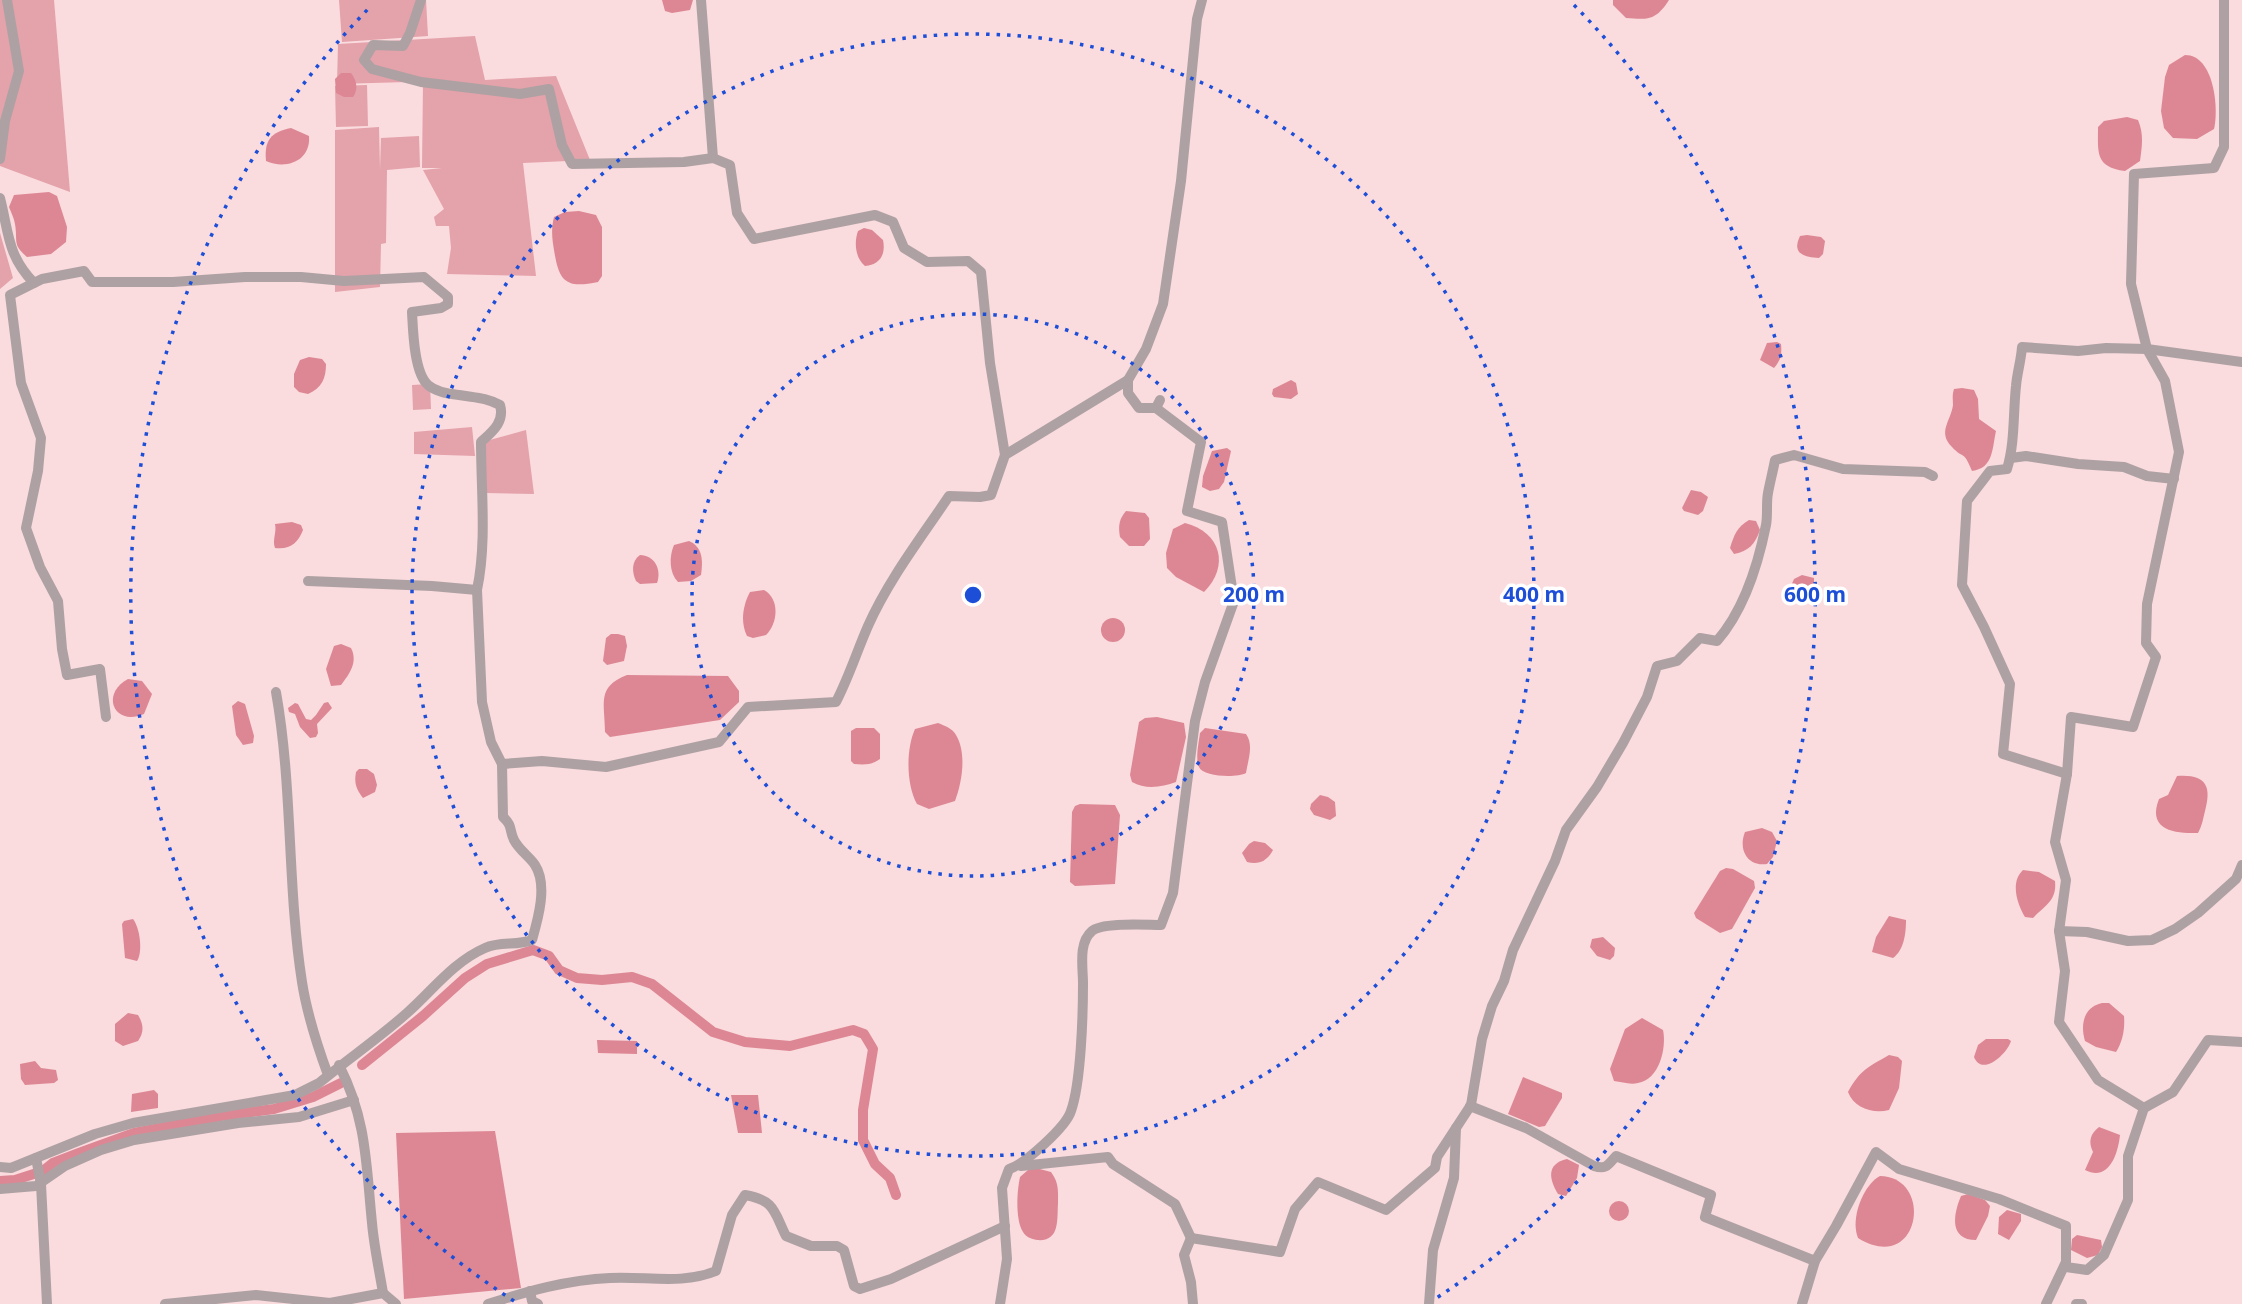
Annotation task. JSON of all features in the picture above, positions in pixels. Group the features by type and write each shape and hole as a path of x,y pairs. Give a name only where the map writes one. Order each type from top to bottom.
{"street":[{"path":"0,159 5,121 19,71 7,0"},
{"path":"421,0 403,46 373,45 364,60 372,68 421,82 520,94 549,89 562,145 572,164 684,162 713,158 730,165 737,213 754,239 875,215 893,222 904,248 927,261 968,261 981,272 990,363 1004,455 991,495 949,496 896,574 869,626 836,702 747,707 719,742 606,767 542,761 502,764"},
{"path":"701,0 713,158"},
{"path":"1004,455 1128,380 1146,349 1163,304 1181,181 1197,19 1202,0"},
{"path":"2144,1108 2098,1080 2059,1022 2065,971 2059,931 2066,880 2055,842 2067,774 2071,717 2133,727 2156,657 2146,643 2147,604 2179,453 2165,381 2147,349 2131,284 2134,174 2214,168 2224,147 2224,0"},
{"path":"0,200 8,244 20,269 34,283"},
{"path":"0,1167 11,1168 95,1133 133,1122 295,1096 328,1075 405,1015 432,986 463,962 486,948 532,940 541,900 541,883 537,867 514,840 510,824 503,817 502,764 491,742 482,702 477,590 483,514 481,442 500,422 502,411 500,405 483,397 439,391 426,384 419,372 412,312 441,308 448,304 448,297 425,277 344,281 301,277 245,277 115,284 92,282 84,271 42,279 10,295 21,383 41,438 38,471 26,528 40,567 58,601 67,675 100,669 106,717"},
{"path":"2067,774 2003,754 2010,684 1962,585 1967,501 1990,471 2007,469 2011,458 2016,386 2022,347 2078,351 2106,348 2147,349 2242,362"},
{"path":"1000,1304 1007,1259 1002,1188 1009,1170 1018,1166 1043,1145 1070,1114 1076,1090 1079,1052 1082,948 1091,932 1105,926 1161,925 1173,893 1195,721 1205,682 1234,601 1222,522 1187,511 1201,442 1158,404 1139,408 1128,393 1128,380"},
{"path":"1191,1238 1280,1252 1295,1209 1318,1182 1386,1210 1435,1168 1437,1157 1470,1106 1482,1039 1492,1006 1513,950 1555,861 1566,830 1619,751 1647,697 1657,666 1677,661 1700,638 1717,641 1738,609 1758,558 1775,460 1794,455 1843,469 1925,472 1933,476"},
{"path":"2011,458 2026,456 2124,467 2147,476 2174,479"},
{"path":"308,581 477,590"},
{"path":"276,692 284,751 302,983 318,1049 328,1075"},
{"path":"2059,931 2087,932 2128,941 2152,940 2175,929 2206,906 2236,879 2242,865"},
{"path":"1802,1304 1815,1261 1875,1152 1899,1169 1999,1199 2066,1226 2066,1267 2087,1269 2104,1255 2129,1200 2129,1156 2144,1108 2173,1092 2208,1040 2242,1042"},
{"path":"339,1066 362,1124 372,1225 383,1293 396,1304"},
{"path":"0,1189 41,1184 65,1166 101,1150 134,1140 238,1123 299,1117 354,1100"},
{"path":"1470,1106 1526,1128 1602,1169 1607,1167 1615,1156 1712,1195 1705,1217 1815,1261"},
{"path":"1429,1304 1433,1250 1454,1178 1456,1127"},
{"path":"1018,1166 1108,1157 1113,1164 1175,1204 1191,1238 1184,1255 1193,1304"},
{"path":"36,1158 41,1184 47,1304"},
{"path":"488,1304 561,1283 610,1278 700,1278 716,1271 732,1215 745,1195 759,1197 770,1204 778,1215 786,1236 811,1246 837,1246 844,1250 854,1286 860,1289 891,1279 1004,1226"},
{"path":"2046,1304 2066,1262"},
{"path":"530,1290 532,1301 538,1304"},
{"path":"165,1304 256,1296 330,1303 383,1293"},
{"path":"2076,1304 2082,1304"}],"shaded area":[{"path":"0,0 54,0 70,192 0,166"},
{"path":"339,0 426,0 428,36 342,42"},
{"path":"662,0 693,0 690,10 672,13 665,11"},
{"path":"1613,0 1669,0 1656,15 1641,19 1626,18 1613,5"},
{"path":"475,36 485,80 556,76 590,160 523,163 536,276 447,274 451,248 449,226 436,226 434,217 444,209 423,170 442,168 422,168 423,83 443,81 337,84 338,44"},
{"path":"2185,55 2195,57 2202,64 2208,73 2215,96 2214,129 2197,139 2173,138 2164,128 2161,111 2169,65"},
{"path":"341,73 351,73 354,78 356,87 353,97 336,93 335,79"},
{"path":"367,85 368,126 336,127 335,86"},
{"path":"2127,117 2138,120 2142,145 2140,161 2125,171 2103,162 2098,144 2098,127 2104,121"},
{"path":"379,127 380,170 381,138 419,136 420,167 387,170 386,243 381,244 380,287 335,292 335,130"},
{"path":"291,128 309,136 306,152 289,164 266,161 266,148 270,138"},
{"path":"49,192 57,196 67,227 66,242 51,254 27,257 17,246 15,222 9,207 14,195"},
{"path":"579,211 596,215 602,227 602,276 598,282 571,283 561,276 558,269 552,234 554,217 565,212"},
{"path":"864,228 872,230 883,240 884,245 883,254 878,261 865,266 859,259 856,245 858,231"},
{"path":"0,233 13,278 0,289"},
{"path":"1800,236 1821,237 1825,241 1823,254 1819,258 1808,257 1798,250"},
{"path":"1767,343 1781,344 1781,354 1774,368 1760,360"},
{"path":"309,357 322,359 326,364 322,382 308,394 299,392 294,387 294,374 300,360"},
{"path":"1291,380 1296,383 1298,394 1291,399 1274,397 1273,389"},
{"path":"430,384 431,409 413,410 412,385"},
{"path":"1954,389 1974,390 1978,399 1979,419 1996,431 1988,462 1972,471 1965,457 1948,442 1945,431 1952,411"},
{"path":"472,427 475,456 414,454 414,432"},
{"path":"526,430 534,494 486,493 486,441"},
{"path":"1227,448 1231,451 1224,482 1219,489 1210,491 1202,487 1212,451"},
{"path":"1691,490 1708,497 1703,511 1698,515 1682,508"},
{"path":"1126,511 1145,513 1149,518 1150,539 1144,546 1129,546 1120,537 1120,523"},
{"path":"1749,520 1756,521 1760,530 1758,535 1748,549 1734,554 1730,548 1735,535"},
{"path":"292,522 301,525 303,530 299,539 289,547 275,548 275,524"},
{"path":"1185,523 1207,534 1218,551 1217,572 1204,592 1176,577 1167,568 1166,553 1173,529"},
{"path":"689,541 697,547 701,555 701,575 691,581 678,582 671,569 672,549 674,545"},
{"path":"640,555 649,557 656,564 657,583 640,584 636,581 633,567"},
{"path":"1802,575 1814,578 1814,591 1811,595 1799,596 1790,588 1794,579"},
{"path":"764,590 773,599 775,618 766,635 753,638 747,636 745,631 744,608 750,592"},
{"path":"1113,618 1121,622 1125,630 1121,638 1113,642 1105,638 1101,630 1105,622"},
{"path":"611,634 625,636 627,646 624,661 607,665 603,661 606,638"},
{"path":"341,644 351,648 353,663 341,685 331,686 326,669 334,646"},
{"path":"627,675 728,676 739,691 739,702 720,720 610,737 605,732 604,697 610,685"},
{"path":"128,679 142,681 152,694 144,714 125,716 118,713 114,707 114,693 119,685"},
{"path":"238,701 245,704 254,736 253,743 243,745 236,735 232,706"},
{"path":"328,702 332,708 317,724 316,737 310,738 288,708 298,704 306,719 311,720 324,703"},
{"path":"1157,717 1184,723 1186,737 1176,782 1148,787 1132,782 1130,775 1139,722 1145,718"},
{"path":"938,723 956,735 961,750 962,768 955,801 929,809 917,804 913,796 909,756 915,729"},
{"path":"856,728 874,728 880,734 880,759 865,764 854,764 851,761 851,731"},
{"path":"1205,728 1246,734 1250,748 1246,773 1221,776 1207,773 1199,767 1200,733"},
{"path":"359,769 367,769 374,774 377,785 375,792 363,798 355,783"},
{"path":"2177,776 2195,777 2207,788 2207,802 2198,833 2172,831 2159,823 2156,809 2159,799 2168,795"},
{"path":"1320,795 1335,802 1336,816 1330,820 1314,815 1310,809"},
{"path":"1115,805 1120,815 1115,884 1075,886 1070,882 1072,812 1075,806"},
{"path":"1762,828 1772,832 1777,841 1773,857 1767,864 1749,860 1743,845 1745,832"},
{"path":"1254,841 1265,843 1273,850 1262,861 1247,862 1242,853"},
{"path":"1726,868 1754,881 1755,888 1732,929 1720,933 1696,918 1694,913 1720,871"},
{"path":"2023,870 2039,872 2055,881 2052,898 2033,918 2025,917 2017,900 2017,881"},
{"path":"1889,916 1906,920 1902,946 1893,958 1872,952 1876,937"},
{"path":"133,919 140,940 137,961 125,958 122,924"},
{"path":"1603,937 1615,948 1614,956 1610,960 1597,956 1590,947 1592,939"},
{"path":"2102,1003 2109,1003 2124,1016 2123,1034 2116,1052 2085,1041 2083,1023 2087,1012"},
{"path":"128,1013 138,1015 142,1031 138,1041 123,1046 115,1041 115,1024"},
{"path":"1642,1018 1663,1030 1664,1045 1660,1062 1645,1081 1632,1084 1614,1081 1610,1069 1625,1029"},
{"path":"1986,1039 2011,1041 2000,1057 1983,1065 1974,1057 1978,1045"},
{"path":"597,1040 637,1041 637,1054 598,1053"},
{"path":"1889,1055 1902,1061 1899,1088 1889,1110 1871,1110 1859,1106 1848,1092 1865,1070"},
{"path":"35,1061 41,1068 56,1070 58,1080 54,1083 25,1085 21,1079 20,1064"},
{"path":"1523,1077 1562,1093 1562,1098 1545,1126 1539,1127 1508,1114"},
{"path":"154,1090 158,1094 158,1108 131,1112 132,1094"},
{"path":"731,1095 758,1095 762,1133 738,1133"},
{"path":"2099,1127 2120,1135 2111,1164 2100,1172 2093,1173 2085,1170 2093,1152 2091,1138"},
{"path":"495,1131 521,1288 404,1299 396,1133"},
{"path":"1567,1159 1579,1165 1577,1178 1566,1196 1558,1194 1551,1173 1555,1164"},
{"path":"1036,1168 1051,1172 1058,1187 1056,1229 1044,1240 1029,1238 1023,1232 1018,1213 1020,1177 1028,1170"},
{"path":"1880,1176 1897,1181 1908,1191 1914,1206 1913,1222 1907,1235 1895,1244 1879,1246 1858,1238 1856,1222 1863,1195"},
{"path":"1968,1194 1985,1200 1990,1206 1976,1240 1961,1236 1955,1225 1961,1196"},
{"path":"1619,1201 1626,1204 1629,1211 1626,1218 1619,1221 1612,1218 1609,1211 1612,1204"},
{"path":"2007,1210 2021,1214 2021,1221 2009,1240 1998,1234 1999,1217"},
{"path":"2077,1235 2101,1240 2102,1247 2098,1255 2087,1258 2071,1250 2072,1239"}],"waterway":[{"path":"362,1065 465,978 487,964 533,950 549,956 559,970 577,978 602,980 632,977 652,984 713,1032 745,1042 790,1046 853,1030 864,1034 873,1049 863,1110 863,1140 875,1164 890,1178 896,1195"},
{"path":"0,1181 15,1180 43,1171 53,1163 134,1133 274,1109 313,1097 341,1083"}]}
